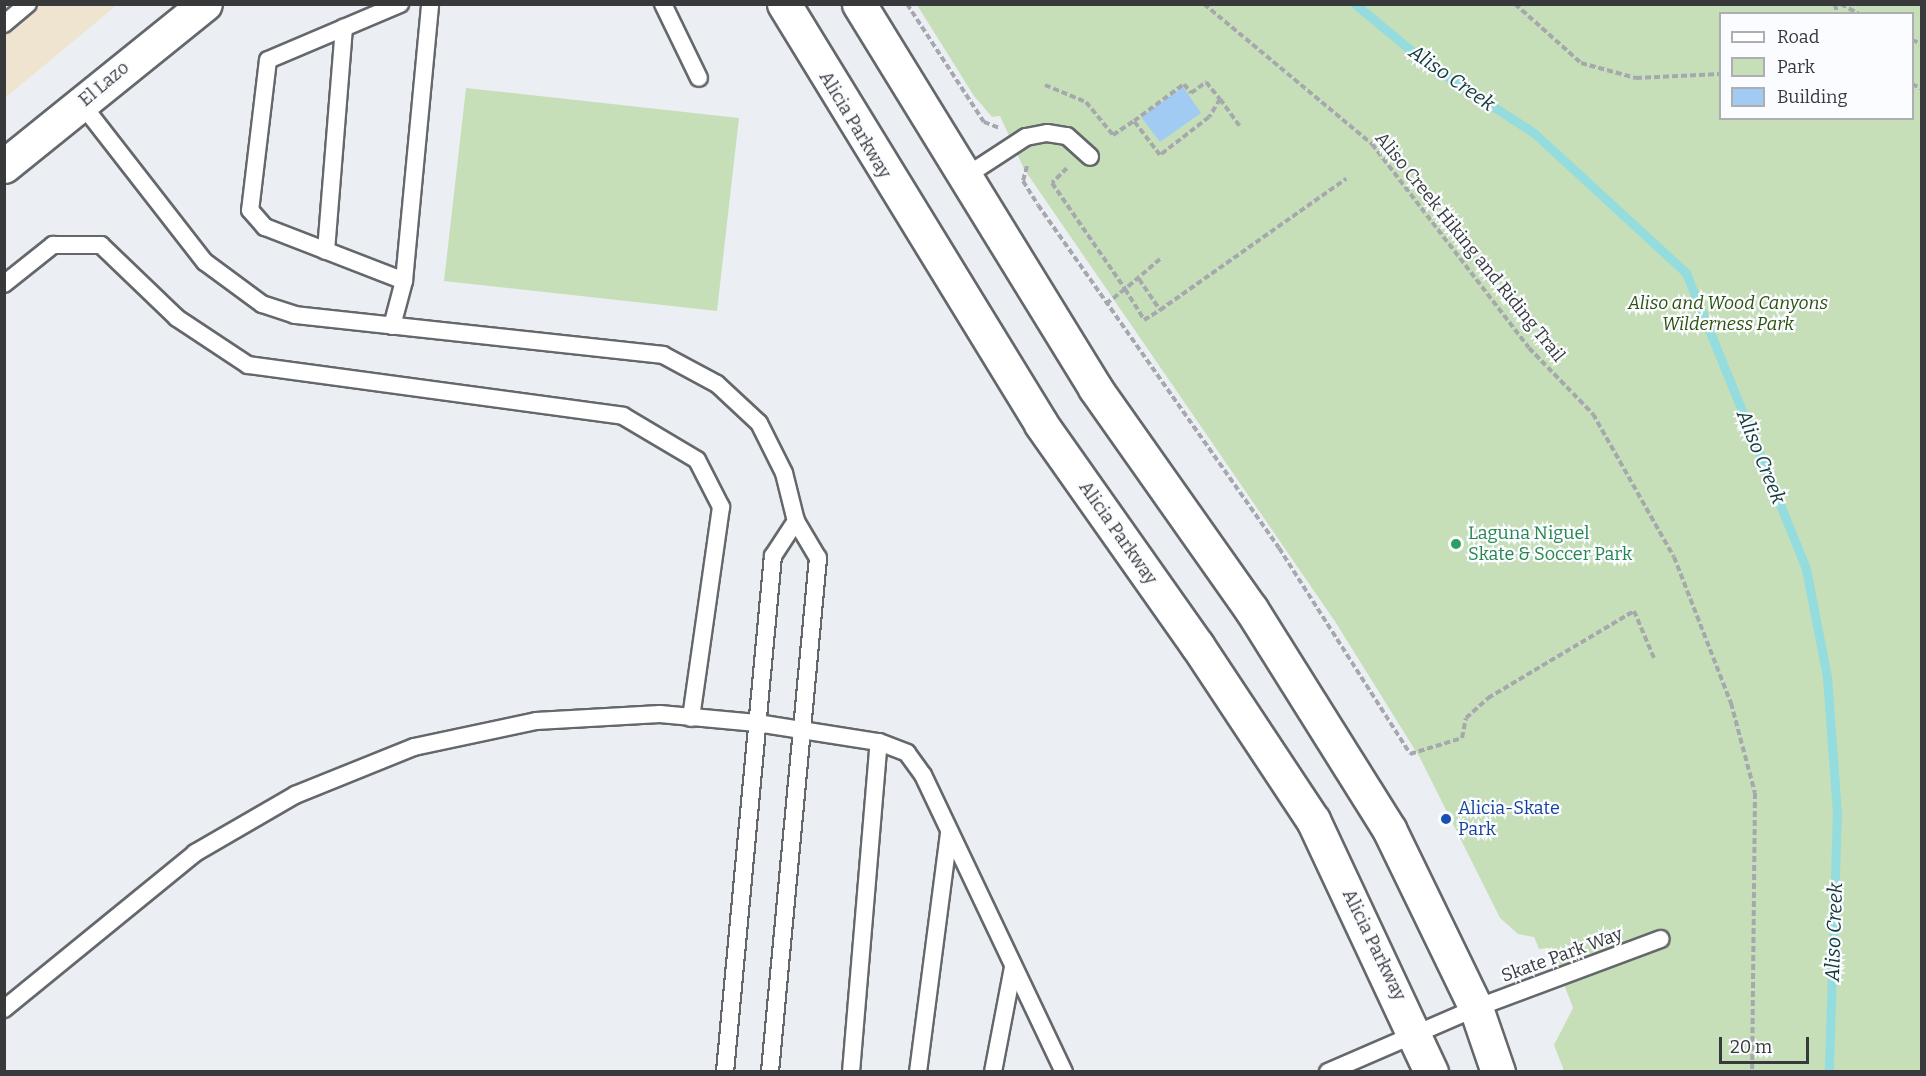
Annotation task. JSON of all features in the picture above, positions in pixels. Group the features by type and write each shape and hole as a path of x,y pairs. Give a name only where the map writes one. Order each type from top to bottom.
{"main road":[{"name":"El Lazo","path":"4,166 205,4"},
{"name":"Alicia Parkway","path":"784,4 1041,424 1197,645 1313,820 1418,1033 1431,1071"},
{"path":"859,4 963,178 1095,388 1251,609 1383,819 1476,1008 1498,1071"}],"lane":[{"path":"4,24 28,4"},
{"path":"400,4 268,60 250,210 266,227 404,281"},
{"path":"392,326 404,281 430,4"},
{"path":"663,4 699,78"},
{"path":"326,251 344,28"},
{"path":"81,103 205,262 233,286 262,304 296,315 663,354 717,384 759,423 784,473 796,521 818,558 770,1071"},
{"path":"963,178 1012,146 1047,133 1067,136 1090,158"},
{"path":"4,285 53,245 101,245 177,318 248,366 623,416 697,460 721,507 691,718"},
{"path":"725,1071 773,556 796,521"},
{"path":"4,1009 195,853 295,795 414,747 536,721 691,718 757,723 879,742 907,753 950,831 1064,1071"},
{"path":"851,1071 879,742"},
{"path":"918,1071 950,831"},
{"name":"Skate Park Way","path":"1328,1071 1476,1008 1661,939"},
{"path":"993,1071 1013,967"}],"path":[{"path":"906,4 984,122 996,123 1012,146"},
{"name":"Aliso Creek Hiking and Riding Trail","path":"1204,4 1372,144 1529,348 1593,414 1674,557 1731,703 1755,793 1752,1071"},
{"path":"1515,4 1581,63 1636,78 1719,74"},
{"path":"1841,4 1855,12"},
{"path":"1045,85 1086,102 1113,135 1184,84 1191,93 1206,82 1241,128"},
{"path":"1134,121 1160,155 1209,117 1220,99"},
{"path":"1061,157 1068,165 1052,183 1144,320 1346,180"},
{"path":"1035,158 1022,171 1023,182 1315,602 1410,753 1462,738 1466,718 1488,698 1634,611 1654,658"},
{"path":"1107,303 1139,279 1160,259"},
{"path":"1139,279 1160,310"}],"shaded area":[{"path":"5,5 117,5 5,98"}],"green space":[{"name":"Aliso and Wood Canyons Wilderness Park","path":"917,5 1921,5 1921,1071 1564,1071 1554,1045 1573,1008 1550,948 1539,949 1534,937 1518,934 1500,918 1420,758 1336,623 1024,169 1000,116 992,117 974,96"},
{"path":"466,88 739,118 717,311 444,281"}],"building":[{"path":"1183,87 1201,113 1160,142 1141,117"}],"waterway":[{"name":"Aliso Creek","path":"1355,4 1426,63 1534,133 1686,273 1806,569 1827,677 1837,812 1829,1072"}],"place":[{"name":"Laguna Niguel Skate & Soccer Park","path":"1456,544"},
{"name":"Alicia-Skate Park","path":"1446,819"}]}
